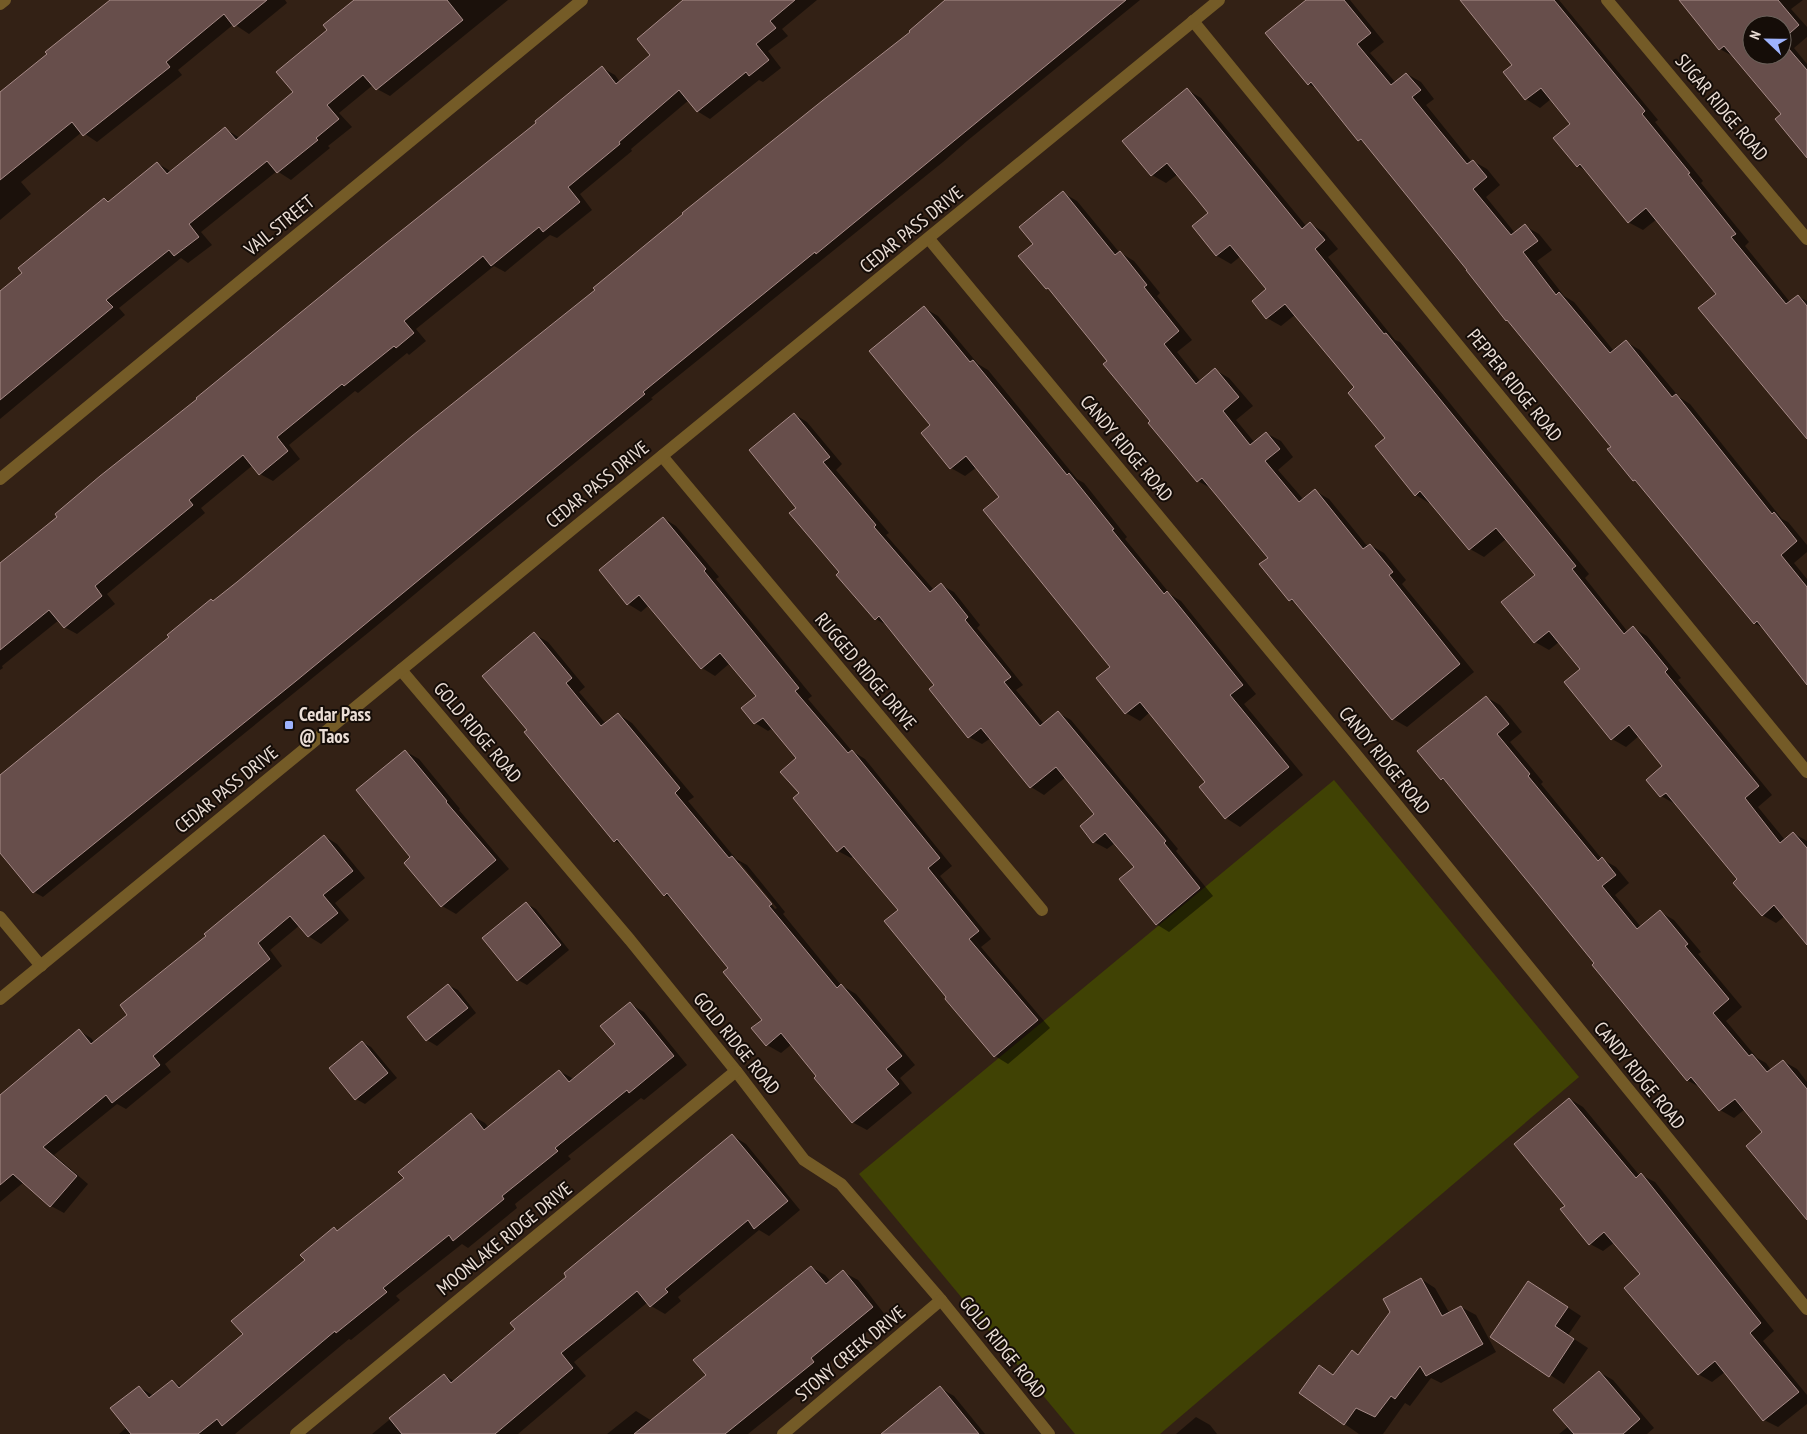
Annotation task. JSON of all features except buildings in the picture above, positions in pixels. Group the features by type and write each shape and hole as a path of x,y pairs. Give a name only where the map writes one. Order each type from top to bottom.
{"street":[{"path":"0,4 5,0"},
{"name":"VAIL STREET","path":"0,479 582,0"},
{"name":"CEDAR PASS DRIVE","path":"0,999 1219,0"},
{"name":"SUGAR RIDGE ROAD","path":"1607,0 1807,239"},
{"name":"PEPPER RIDGE ROAD","path":"1193,21 1807,772"},
{"name":"CANDY RIDGE ROAD","path":"929,239 1360,760 1807,1309"},
{"name":"RUGGED RIDGE DRIVE","path":"662,456 1042,910"},
{"name":"GOLD RIDGE ROAD","path":"401,670 630,940 736,1071 804,1160 841,1184 941,1300 1049,1434"},
{"path":"0,916 41,966"},
{"name":"MOONLAKE RIDGE DRIVE","path":"296,1434 736,1071"},
{"name":"STONY CREEK DRIVE","path":"783,1434 941,1300"}],"shaded area":[{"path":"1334,780 1579,1077 1160,1434 1075,1434 859,1174"}],"place":[{"name":"Cedar Pass @ Taos","path":"289,725"}]}
